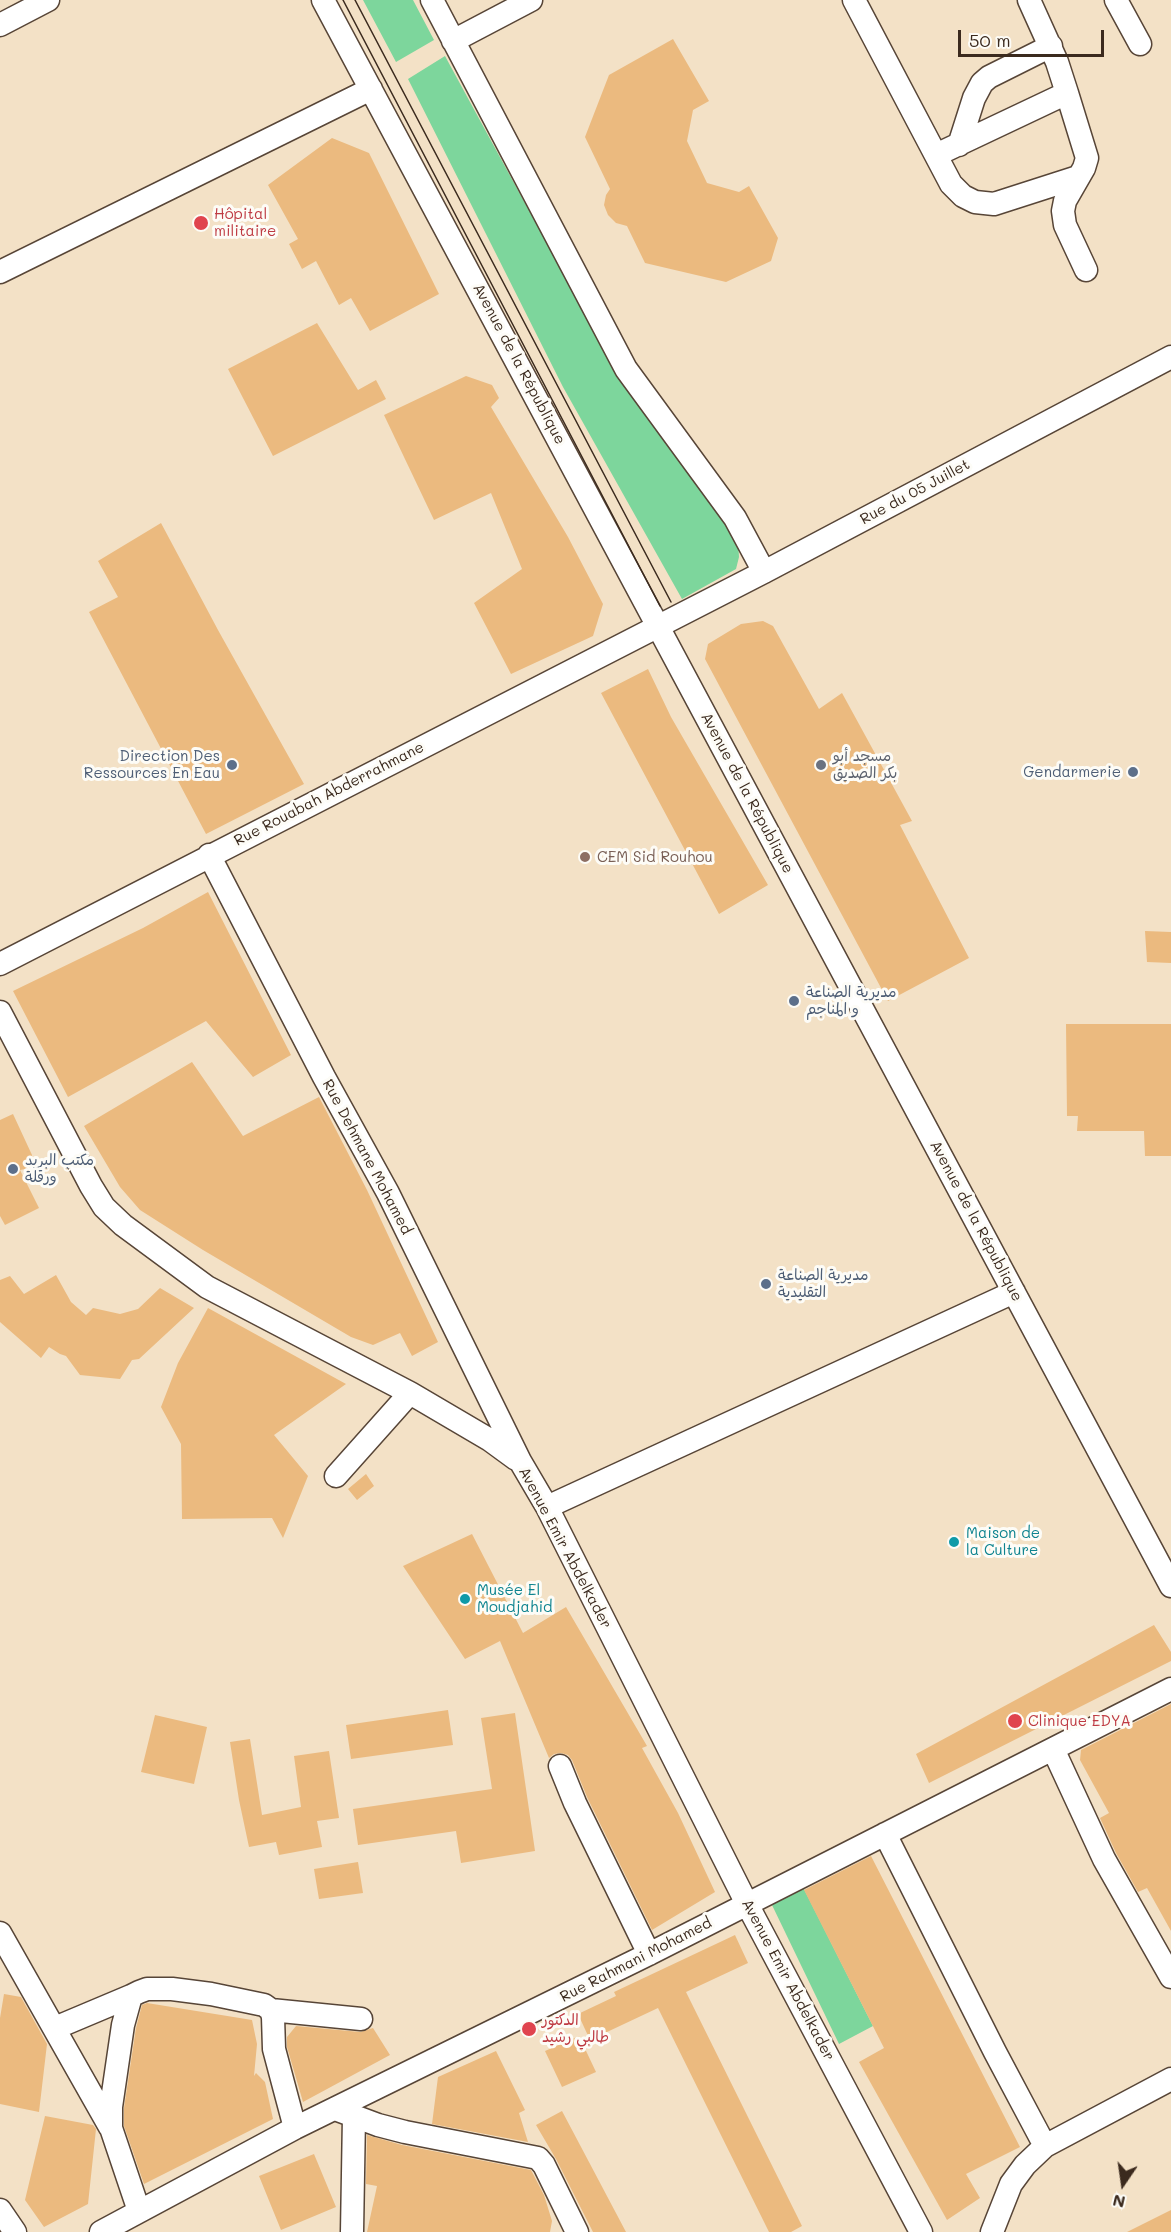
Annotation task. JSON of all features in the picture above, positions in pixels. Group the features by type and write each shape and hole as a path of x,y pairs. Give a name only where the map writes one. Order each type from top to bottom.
{"street":[{"path":"0,25 48,0"},
{"name":"Avenue de la République","path":"323,0 1171,1586"},
{"path":"432,0 626,369 735,519 764,572"},
{"path":"453,41 531,0"},
{"path":"854,0 951,184 963,196 975,202 994,204 1078,177"},
{"path":"1029,0 1051,46 1087,158 1065,201 1063,211 1065,225 1086,270"},
{"path":"1116,0 1140,44"},
{"path":"959,145 974,98 982,83 989,77 1051,46"},
{"path":"0,272 371,89"},
{"path":"936,155 1066,93"},
{"name":"Rue du 05 Juillet","path":"658,625 764,572 1171,357"},
{"name":"Rue Rouabah Abderrahmane","path":"0,964 658,625"},
{"name":"Rue Dehmane Mohamed","path":"209,855 324,1077 388,1193 520,1461"},
{"name":"Avenue Emir Abdelkader","path":"0,1012 91,1186 104,1207 123,1225 207,1287 410,1393 490,1440 520,1461 547,1507 747,1904 921,2232"},
{"path":"547,1507 1014,1292"},
{"path":"336,1476 410,1393"},
{"name":"Rue Rahmani Mohamed","path":"101,2232 295,2128 345,2113 649,1954 1171,1689"},
{"path":"1053,1749 1104,1859 1171,1977"},
{"path":"560,1766 575,1803 649,1954"},
{"path":"885,1834 1045,2146"},
{"path":"0,1934 111,2128 139,2211"},
{"path":"55,2028 147,1989 172,1989 264,2005 271,2010 361,2019"},
{"path":"111,2128 111,2099 130,1996"},
{"path":"271,2010 274,2049 295,2128"},
{"path":"992,2232 1011,2184 1025,2165 1045,2146 1171,2079"},
{"path":"352,2232 345,2113 405,2132 538,2158 544,2165 577,2232"},
{"path":"0,2210 15,2232"}],"green space":[{"path":"363,0 413,0 434,40 396,62"},
{"path":"445,56 619,376 731,527 738,542 739,557 736,569 682,599 563,387 408,79"},
{"path":"803,1887 873,2026 839,2044 772,1905"}],"building":[{"path":"673,39 709,101 693,110 687,141 707,183 739,192 749,186 778,238 771,261 726,282 645,263 627,226 616,223 608,215 604,205 610,189 585,137 609,75"},
{"path":"332,138 369,153 439,294 370,331 351,298 339,305 316,261 302,269 289,244 298,239 268,185"},
{"path":"317,323 358,390 376,380 386,399 273,456 228,369"},
{"path":"466,376 492,385 499,398 491,407 568,537 603,604 593,636 511,674 474,603 522,569 491,493 434,520 384,415"},
{"path":"161,523 304,784 206,834 89,612 118,597 98,561"},
{"name":"مسجد أبو بكر الصديق","path":"763,621 773,626 819,709 842,693 912,821 900,825 969,958 888,1001 705,659 708,644 741,624"},
{"path":"648,669 671,717 768,885 719,914 601,693"},
{"path":"208,892 291,1055 253,1077 206,1021 68,1097 13,991 143,928"},
{"path":"1145,931 1171,932 1171,963 1147,962"},
{"path":"1066,1024 1171,1024 1171,1156 1145,1156 1144,1131 1077,1131 1078,1116 1067,1116"},
{"path":"192,1062 243,1136 319,1097 367,1190 438,1342 412,1356 400,1333 373,1345 351,1337 140,1210 120,1187 84,1126"},
{"name":"مكتب البريد ورقلة","path":"13,1114 32,1155 31,1168 20,1170 39,1208 5,1225 0,1216 0,1120"},
{"path":"56,1275 71,1302 86,1315 93,1308 120,1314 138,1309 160,1288 194,1308 139,1359 132,1360 120,1379 80,1375 66,1356 49,1347 41,1358 0,1322 0,1280 10,1276 24,1294"},
{"path":"208,1308 346,1384 274,1435 308,1476 283,1538 272,1518 182,1519 181,1444 161,1407 178,1363"},
{"path":"366,1474 374,1486 357,1500 348,1489"},
{"path":"472,1534 523,1633 566,1607 647,1746 642,1748 678,1813 715,1892 652,1930 587,1797 572,1760 568,1755 561,1753 549,1758 500,1641 465,1659 403,1566"},
{"name":"Clinique EDYA","path":"1154,1625 1171,1652 1171,1661 929,1783 916,1754"},
{"path":"1171,1704 1171,1931 1147,1888 1138,1892 1116,1853 1100,1818 1109,1813 1080,1760 1081,1750"},
{"path":"448,1710 453,1745 351,1759 346,1725"},
{"path":"515,1713 535,1851 461,1863 456,1831 358,1845 353,1809 492,1789 481,1718"},
{"path":"155,1715 207,1727 194,1784 141,1772"},
{"path":"250,1739 262,1815 301,1807 294,1756 329,1751 339,1818 317,1821 322,1847 279,1855 276,1842 249,1847 230,1742"},
{"path":"871,1856 1020,2147 966,2174 980,2198 947,2220 859,2062 884,2048 804,1890"},
{"path":"358,1862 363,1893 319,1899 314,1869"},
{"path":"735,1935 748,1963 686,1992 802,2226 791,2232 769,2232 658,2008 590,2040 578,2014 616,1996 614,1992"},
{"path":"4,1994 21,1997 47,2044 39,2112 0,2104 0,2018"},
{"path":"147,2003 252,2020 257,2044 254,2076 256,2073 265,2082 273,2119 144,2184 124,2126 124,2108 136,2028 142,2005"},
{"path":"296,2026 360,2032 373,2028 390,2055 303,2102 287,2047 287,2037"},
{"path":"579,2036 596,2072 562,2087 545,2051"},
{"path":"496,2051 525,2110 519,2113 528,2142 432,2124 438,2077"},
{"path":"562,2111 626,2232 593,2232 536,2125"},
{"path":"45,2116 93,2125 96,2129 88,2204 44,2227 25,2200"},
{"path":"367,2135 402,2145 531,2170 544,2195 552,2221 550,2232 367,2232 377,2186 366,2184"},
{"path":"314,2154 336,2207 281,2230 259,2176"},
{"path":"1171,2210 1171,2232 1127,2232"}],"tram line":[{"path":"343,0 660,606"},
{"path":"355,0 671,602"}],"place":[{"name":"Hôpital militaire","path":"201,223"},
{"name":"Direction Des Ressources En Eau","path":"232,765"},
{"name":"مسجد أبو بكر الصديق","path":"821,765"},
{"name":"Gendarmerie","path":"1133,772"},
{"name":"CEM Sid Rouhou","path":"585,857"},
{"name":"مديرية الصناعة و المناجم","path":"794,1001"},
{"name":"مكتب البريد ورقلة","path":"13,1169"},
{"name":"مديرية الصناعة التقليدية","path":"766,1284"},
{"name":"Maison de la Culture","path":"954,1542"},
{"name":"Musée El Moudjahid","path":"465,1599"},
{"name":"Clinique EDYA","path":"1015,1721"},
{"name":"الدكتور طالبي رشيد","path":"529,2029"}]}
